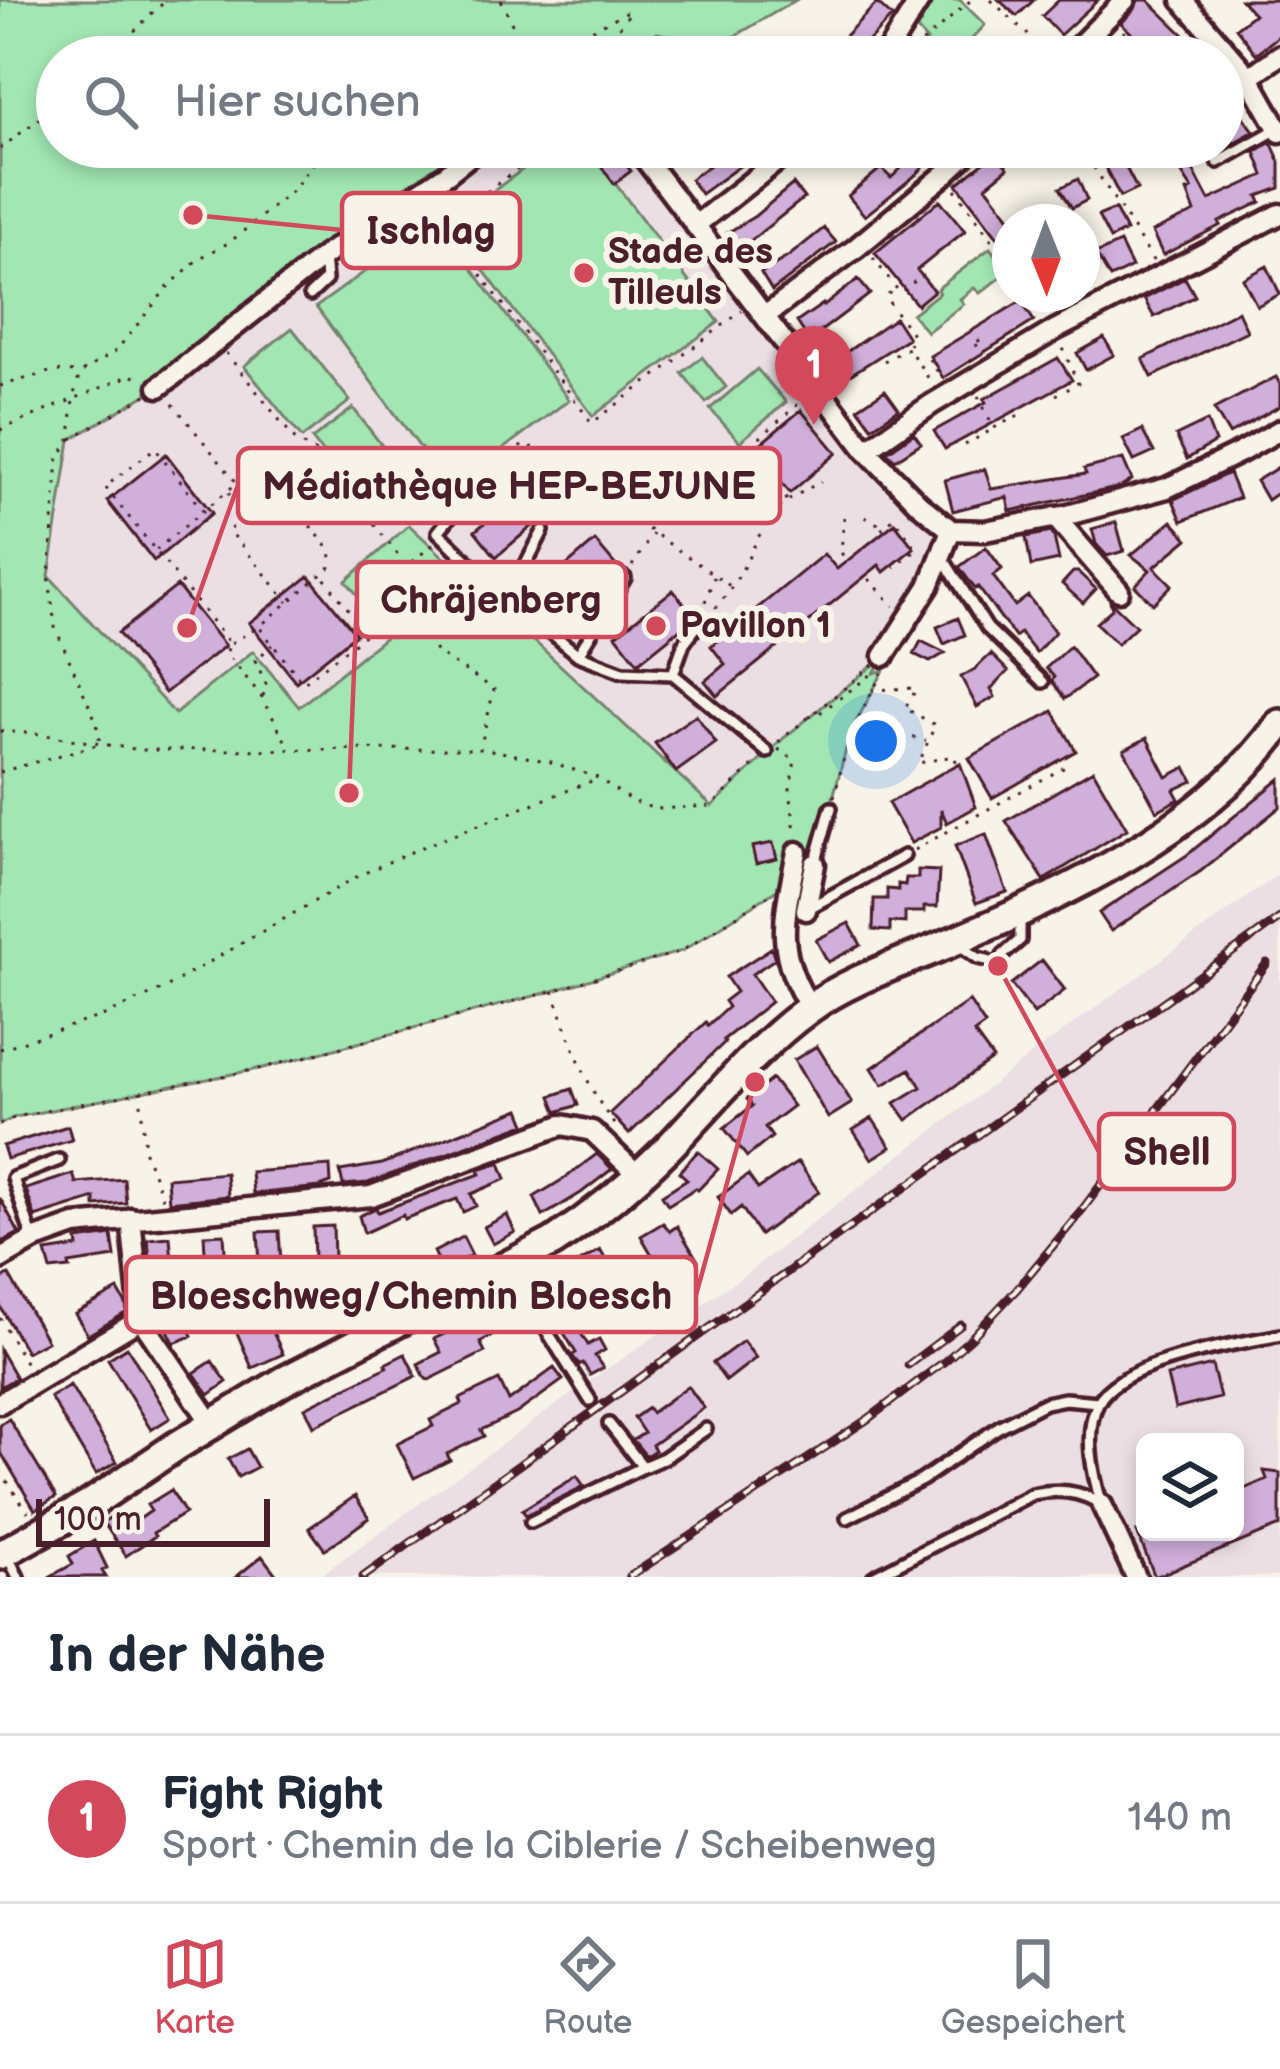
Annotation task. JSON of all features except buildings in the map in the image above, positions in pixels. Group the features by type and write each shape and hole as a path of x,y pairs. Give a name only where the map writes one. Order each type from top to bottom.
{"main road":[{"path":"8,1561 284,1381 553,1243 639,1176 771,1040 811,1007 1102,870 1200,807 1238,774 1280,724"}],"street":[{"path":"897,36 920,0"},
{"path":"1089,36 1125,0"},
{"path":"1182,0 1213,36"},
{"path":"1249,77 1280,55"},
{"path":"1244,71 1279,130"},
{"path":"164,393 325,256 455,168"},
{"path":"653,168 866,450 951,530 985,531 1167,488 1280,430"},
{"path":"697,224 768,168"},
{"path":"765,316 952,168"},
{"path":"866,450 962,377 1280,214"},
{"path":"1055,517 1119,591"},
{"path":"884,663 929,586 951,530"},
{"path":"797,852 784,920 788,964 811,1007"},
{"path":"806,910 815,865"},
{"path":"0,1259 33,1240 75,1226 371,1196 562,1125 592,1131 639,1176"},
{"path":"131,1218 141,1319 212,1424"},
{"path":"0,1402 141,1319"},
{"path":"1102,1504 1136,1577"}],"lane":[{"path":"1244,149 1279,130"},
{"path":"310,295 326,280 325,256"},
{"path":"459,506 438,532 578,655 622,672 673,674 771,749"},
{"path":"509,597 543,531"},
{"path":"941,556 987,628 1043,682"},
{"path":"578,655 626,578"},
{"path":"673,674 684,643 697,626"},
{"path":"815,865 831,808"},
{"path":"806,910 904,856"},
{"path":"784,920 870,880"},
{"path":"1003,955 1020,940 1021,912"},
{"path":"953,941 987,960"},
{"path":"33,1240 13,1178 59,1160"},
{"path":"507,1267 590,1400"},
{"path":"1102,1504 1094,1473 1093,1420 1098,1402 1113,1386 1203,1351 1280,1335"},
{"path":"847,1518 922,1480 1033,1409 1065,1399 1098,1402"},
{"path":"609,1424 643,1467"},
{"path":"531,1522 664,1458 706,1429"},
{"path":"873,1577 1032,1494 1074,1492 1102,1504"}],"path":[{"path":"131,36 169,0"},
{"path":"500,0 517,36"},
{"path":"613,36 641,0"},
{"path":"930,36 971,0"},
{"path":"991,0 1030,36"},
{"path":"582,36 632,10"},
{"path":"1113,21 1128,36"},
{"path":"0,149 36,121"},
{"path":"0,386 53,371 80,373 116,351 167,288 198,259 230,242 292,191 310,168"},
{"path":"519,168 443,224 592,423 744,310"},
{"path":"1095,168 1162,275"},
{"path":"944,175 992,240"},
{"path":"868,252 900,293 919,278"},
{"path":"884,362 908,348 912,334 886,298 890,292"},
{"path":"1047,312 1058,328 1078,384 1056,395"},
{"path":"972,329 986,352 976,344"},
{"path":"908,348 938,393"},
{"path":"225,352 296,442 318,453 406,565"},
{"path":"929,358 943,380 962,377 994,428"},
{"path":"80,373 70,440 58,459 49,576 55,627 96,721 100,743"},
{"path":"0,430 131,375 164,393 237,484"},
{"path":"70,440 164,393"},
{"path":"788,502 745,451 804,398"},
{"path":"965,445 1019,415"},
{"path":"459,506 485,474 524,445 542,450 730,586"},
{"path":"203,511 155,448 105,487 230,644"},
{"path":"155,551 260,465 331,550 329,567 259,627 230,644 226,653 262,698 289,747"},
{"path":"543,531 579,481"},
{"path":"697,626 725,601 758,535 780,507 821,481"},
{"path":"227,492 247,516 230,530 288,602"},
{"path":"844,517 841,552 846,562"},
{"path":"865,517 878,524 880,531 894,518 917,549 894,568"},
{"path":"637,559 654,533"},
{"path":"365,599 444,537"},
{"path":"259,627 303,683 367,633 321,574"},
{"path":"395,575 437,653 494,689 480,748"},
{"path":"697,626 714,576"},
{"path":"869,579 908,621"},
{"path":"262,698 266,684 255,660 274,645"},
{"path":"0,731 140,750 480,748 550,762 598,778 630,800 655,809 712,806 808,717 884,663"},
{"path":"831,808 851,731 884,663"},
{"path":"808,717 817,716 872,674"},
{"path":"872,690 914,688 905,708 935,725 919,763 953,756 958,764"},
{"path":"902,736 928,741"},
{"path":"0,772 100,743"},
{"path":"771,749 795,760 790,789 797,852"},
{"path":"904,856 1065,767"},
{"path":"0,1049 108,1014 161,990 360,875 598,778"},
{"path":"980,805 984,812"},
{"path":"0,1124 140,1090 263,1068 553,991 682,951 791,881"},
{"path":"553,991 584,1076 617,1128 605,1143"},
{"path":"140,1090 145,1152 168,1215"},
{"path":"0,1318 35,1382"},
{"path":"0,1472 32,1519"}],"shaded area":[{"path":"453,168 652,168 866,450 951,530 887,654 784,738 712,806 409,525 389,634 299,708 175,715 49,576 70,440 159,387"},
{"path":"1280,873 1280,1577 318,1577 746,1274 1031,1055"}],"green space":[{"path":"0,0 796,0 735,36 36,36 36,168 453,168 159,387 70,440 49,576 175,714 253,651 299,707 389,634 346,581 409,525 712,806 784,738 884,656 874,673 884,670 851,731 815,864 798,882 791,881 682,951 553,991 263,1068 0,1124"},
{"path":"932,0 960,0 985,25 975,36 922,36 917,30"},
{"name":"Stade des Tilleuls","path":"525,168 604,168 719,322 593,416 449,224"},
{"path":"436,220 569,400 450,488 316,307"},
{"path":"992,251 992,284 980,293 974,288 960,299 964,304 927,332 912,314 939,293 937,289"},
{"path":"292,328 350,401 302,438 244,366"},
{"path":"702,357 726,387 706,403 682,373"},
{"path":"757,369 786,402 740,442 710,409"},
{"path":"353,408 406,477 365,508 312,439"},
{"path":"894,722 904,743 885,757 871,747 874,728"}],"railway":[{"path":"363,1577 1280,918"},
{"path":"629,1577 868,1419 971,1338 1076,1218 1267,963"},
{"path":"908,1365 961,1325"}],"place":[{"name":"Ischlag","path":"193,215"},
{"name":"Stade des Tilleuls","path":"584,273"},
{"name":"Fight Right","path":"814,425"},
{"name":"Pavillon 1","path":"656,626"},
{"name":"Médiathèque HEP-BEJUNE","path":"187,628"},
{"name":"Chräjenberg","path":"349,793"},
{"name":"Shell","path":"998,966"},
{"name":"Bloeschweg/Chemin Bloesch","path":"755,1082"}]}
